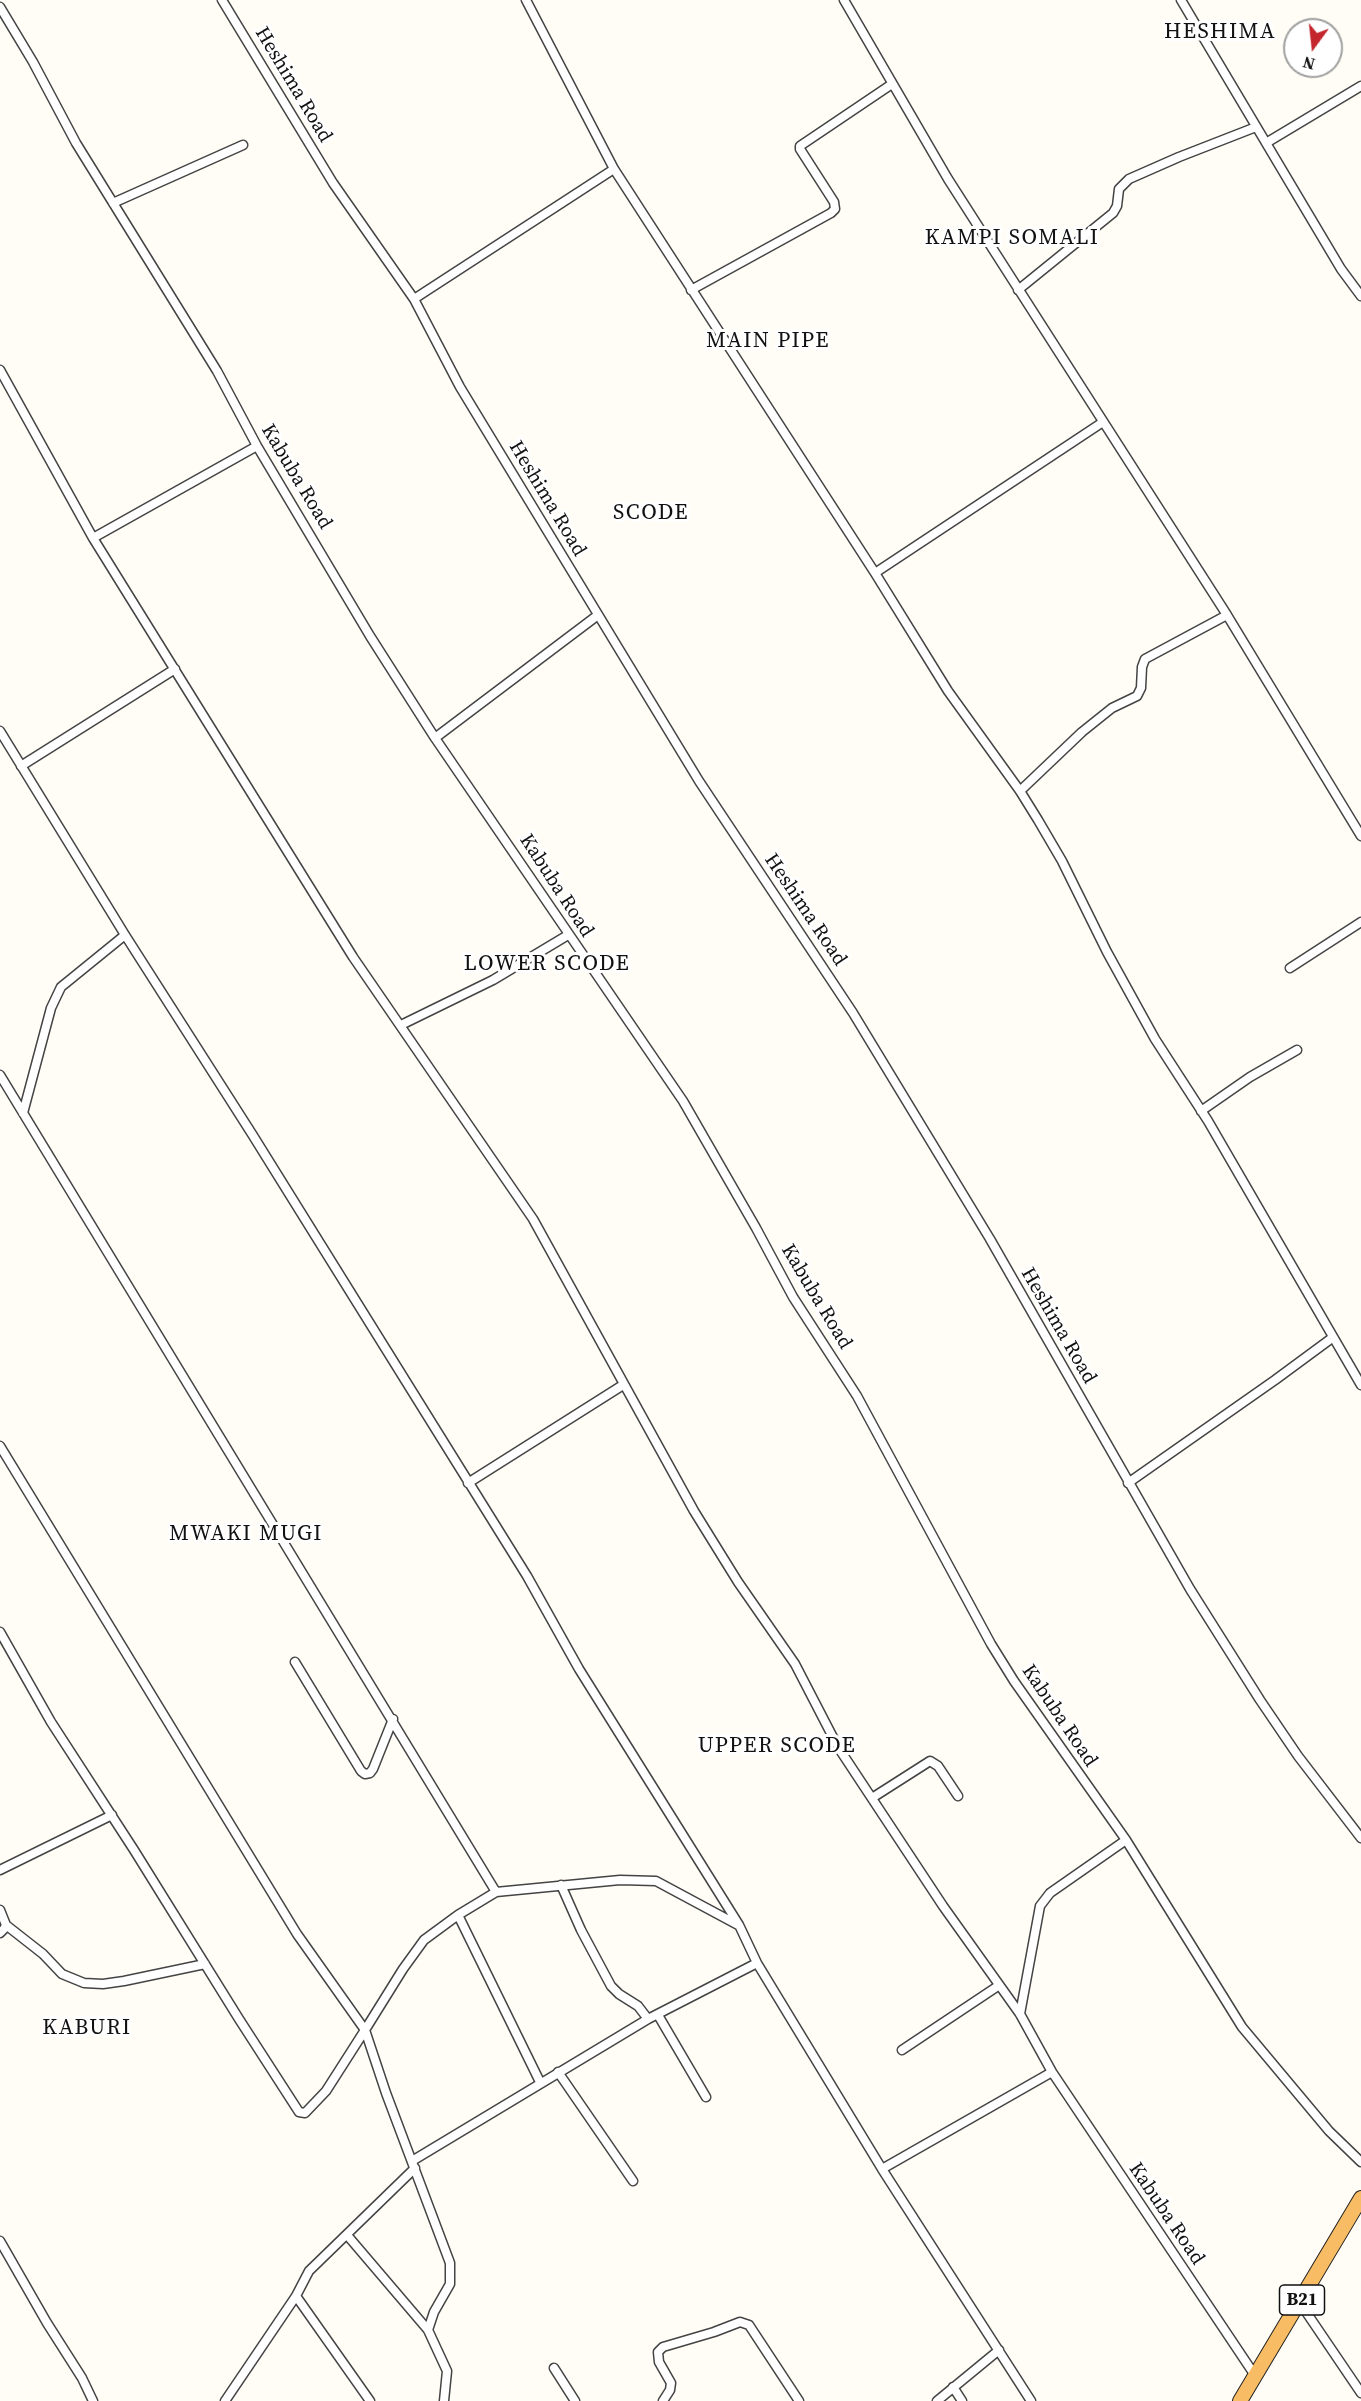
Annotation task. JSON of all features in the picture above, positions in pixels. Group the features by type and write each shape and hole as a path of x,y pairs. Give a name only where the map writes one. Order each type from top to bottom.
{"highway":[{"name":"B21","path":"1240,2401 1361,2198"}],"street":[{"name":"Heshima Road","path":"222,0 333,183 414,298 460,387 699,781 853,1013 990,1239 1190,1589 1298,1756 1361,1838"},
{"path":"526,0 614,170 875,573 948,691 1020,791 1062,861 1107,952 1155,1039 1201,1111 1361,1385"},
{"path":"844,0 948,179 1227,615 1361,836"},
{"path":"1181,0 1341,269 1361,296"},
{"name":"Kabuba Road","path":"0,8 33,62 76,143 217,371 257,446 370,636 435,738 683,1101 756,1227 793,1297 857,1396 1002,1662 1126,1840 1242,2027 1329,2131 1361,2162"},
{"path":"691,290 835,209 834,202 800,146 892,84"},
{"path":"1266,143 1361,86"},
{"path":"1018,290 1113,213 1117,206 1119,189 1129,179 1256,127"},
{"path":"113,202 243,145"},
{"path":"414,298 614,170"},
{"name":"Kabuba Road","path":"0,370 93,538 353,957 533,1219 694,1511 738,1582 795,1664 838,1748 998,1986 1020,2014 1052,2072 1254,2374"},
{"path":"875,573 1103,422"},
{"path":"93,538 257,446"},
{"path":"435,738 598,615"},
{"path":"1020,791 1112,708 1137,696 1141,688 1142,667 1145,659 1227,615"},
{"path":"21,766 175,669"},
{"path":"0,731 125,935 252,1134 527,1576 579,1669 739,1925 757,1963 882,2169 1031,2401"},
{"path":"1290,968 1361,922"},
{"path":"23,1113 51,1008 61,987 125,935"},
{"path":"401,1025 493,981 568,935"},
{"path":"1201,1111 1250,1077 1297,1050"},
{"path":"0,1075 496,1892"},
{"path":"1128,1483 1332,1338"},
{"path":"468,1483 623,1384"},
{"path":"0,1446 291,1925 366,2030 450,2270 450,2284 434,2312 428,2330"},
{"path":"0,1632 51,1722 299,2112 309,2110 326,2091 403,1969 424,1940 458,1915 496,1892 620,1880 656,1881 739,1925"},
{"path":"295,1662 361,1771 365,1774 370,1773 373,1769 393,1719"},
{"path":"872,1798 930,1761 938,1766 958,1796"},
{"path":"0,1870 112,1815"},
{"path":"1020,2014 1040,1906 1050,1893 1126,1840"},
{"path":"561,1886 611,1986 638,2006 648,2019"},
{"path":"0,1910 6,1924 43,1954 62,1974 84,1983 103,1984 124,1981 205,1964"},
{"path":"458,1915 540,2082"},
{"path":"0,1932 6,1924"},
{"path":"225,2401 296,2296 309,2271 347,2235 413,2164 540,2082 648,2019 757,1963"},
{"path":"902,2050 998,1986"},
{"path":"658,2015 706,2097"},
{"path":"558,2072 633,2181"},
{"path":"882,2169 1052,2072"},
{"path":"347,2235 428,2330 447,2371 444,2401"},
{"path":"0,2241 82,2378 93,2401"},
{"path":"296,2296 370,2401"},
{"path":"1300,2303 1361,2393"},
{"path":"663,2401 670,2390 671,2383 659,2362 658,2352 663,2347 740,2322 749,2325 796,2400"},
{"path":"937,2401 999,2350"},
{"path":"554,2368 575,2401"},
{"path":"953,2387 962,2401"}],"district":[{"name":"HESHIMA","path":"1220,32"},
{"name":"KAMPI SOMALI","path":"1012,238"},
{"name":"MAIN PIPE","path":"768,341"},
{"name":"SCODE","path":"651,513"},
{"name":"LOWER SCODE","path":"547,964"},
{"name":"MWAKI MUGI","path":"246,1534"},
{"name":"UPPER SCODE","path":"777,1746"},
{"name":"KABURI","path":"87,2028"}]}
